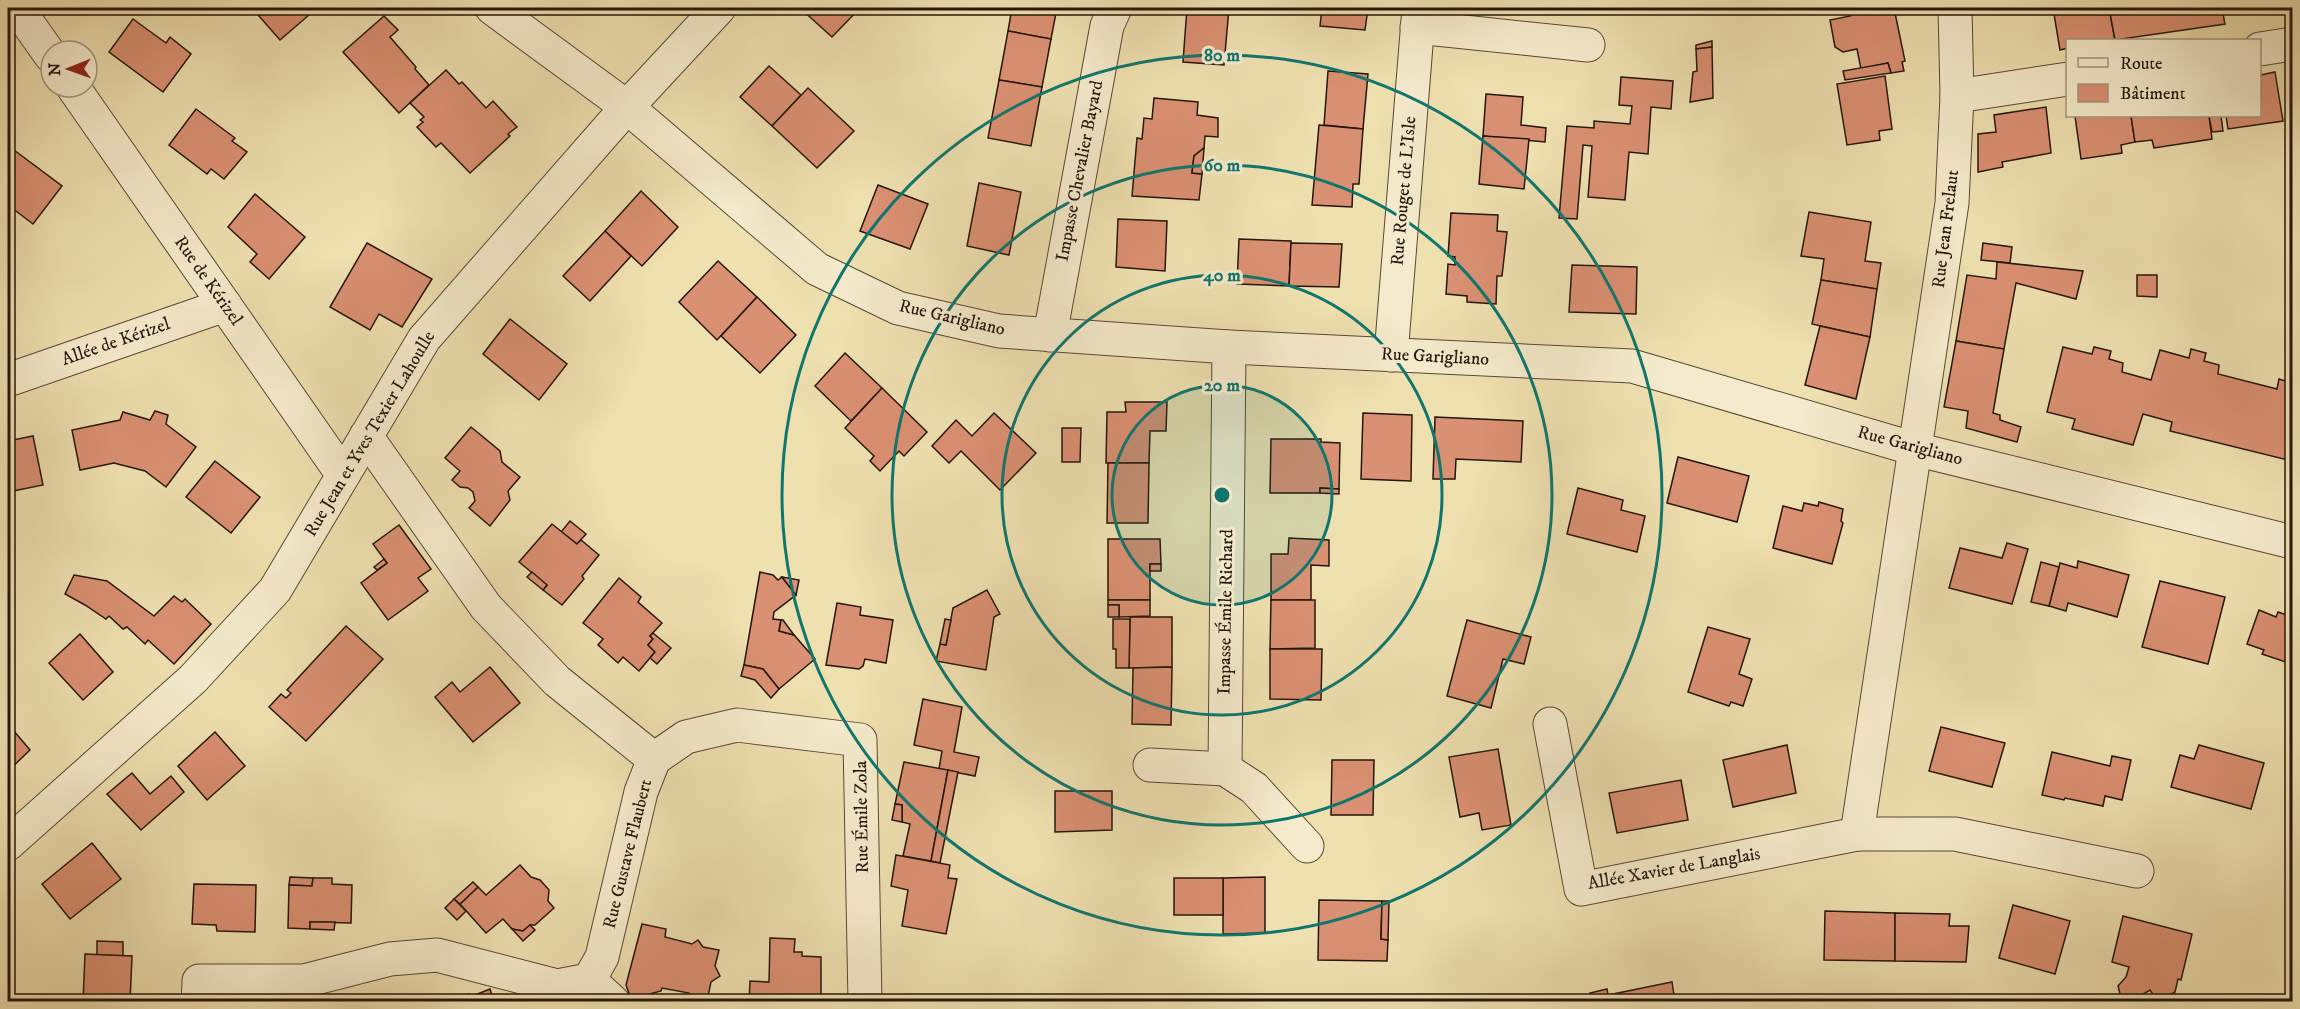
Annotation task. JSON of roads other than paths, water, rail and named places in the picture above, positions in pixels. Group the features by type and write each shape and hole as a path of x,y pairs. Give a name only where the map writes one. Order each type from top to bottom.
{"street":[{"path":"17,8 39,39"},
{"name":"Rue Garigliano","path":"492,8 627,107 817,269 898,308 999,331 1229,347 1632,366 1915,449 2292,542"},
{"name":"Rue Jean et Yves Texier Lahoulle","path":"8,844 193,680 275,590 424,339 627,107 719,8"},
{"name":"Impasse Chevalier Bayard","path":"1050,335 1107,26 1115,8"},
{"name":"Rue Jean Frelaut","path":"1915,449 1952,203 1957,96 1955,8"},
{"name":"Rue Rouget de L'Isle","path":"1391,355 1418,17 1588,45"},
{"path":"2261,49 2292,44"},
{"path":"1957,96 2066,79"},
{"name":"Rue de Kérizel","path":"81,99 343,475"},
{"name":"Allée de Kérizel","path":"8,380 225,305"},
{"name":"Impasse Émile Richard","path":"1225,769 1229,347"},
{"name":"Rue Gustave Flaubert","path":"366,436 486,607 557,681 654,759 641,792 602,957 589,980"},
{"path":"1857,834 1915,449"},
{"name":"Allée Xavier de Langlais","path":"1550,724 1581,889 1857,834 1955,834 2136,871"},
{"name":"Rue Émile Zola","path":"654,759 686,736 737,725 860,740 866,1002"},
{"path":"1150,765 1225,769 1254,788 1307,846"},
{"path":"198,1002 199,981 304,991 390,959 437,955 556,986 589,980 613,1002"}]}
